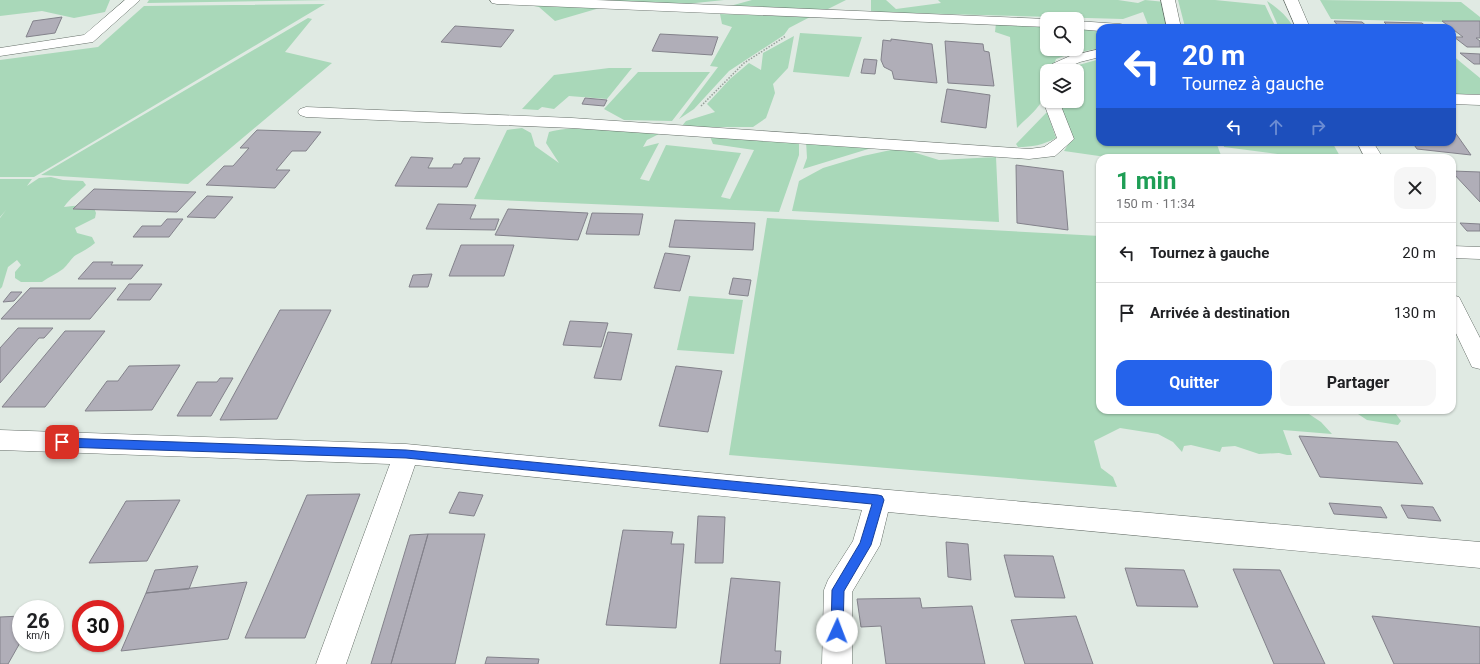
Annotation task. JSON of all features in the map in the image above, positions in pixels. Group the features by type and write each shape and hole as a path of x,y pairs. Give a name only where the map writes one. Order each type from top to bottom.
{"street":[{"path":"0,52 88,39 133,0"},
{"path":"497,0 1040,23"},
{"path":"864,15 870,0"},
{"path":"1168,0 1173,24"},
{"path":"1290,0 1301,24"},
{"path":"1084,25 1096,26"},
{"path":"1063,64 1075,59 1096,54"},
{"path":"1456,99 1480,100"},
{"path":"306,112 669,129 1029,154 1049,152 1066,139 1054,108"},
{"path":"1456,252 1480,253"},
{"path":"1456,310 1480,361"},
{"path":"0,440 406,454 878,500 1480,555"},
{"path":"331,664 406,454"},
{"path":"837,664 838,590 866,545 878,500"}],"path":[{"path":"669,129 700,107 744,63 780,41 793,30 824,14"}],"green space":[{"path":"0,0 110,0 105,12 74,18 42,11 0,16"},
{"path":"149,0 330,0 147,3"},
{"path":"504,0 724,0 686,4 610,5 555,21 539,7"},
{"path":"752,0 846,0 824,11 730,6"},
{"path":"871,0 886,0 896,9 941,3 938,0 1118,0 1138,3 1145,0 1165,2 1167,24 1148,24 1143,12 1123,19 1084,18 1084,12 1040,12 1040,17 871,12"},
{"path":"1178,0 1215,0 1265,5 1274,24 1184,24"},
{"path":"1320,0 1461,2 1480,17 1480,23 1331,19"},
{"path":"1267,1 1282,13 1292,24 1277,24"},
{"path":"325,4 34,177 0,177 0,60 98,47 144,6"},
{"path":"720,14 810,17 789,28 784,35 729,71 694,109 679,119 718,67 710,66 732,27 722,24"},
{"path":"308,18 312,19 285,52 332,63 188,184 41,175"},
{"path":"996,23 1040,23 1040,56 1064,56 1056,59 1054,64 1040,64 1040,104 1017,128 1010,37 995,32"},
{"path":"1084,23 1104,24 1096,24 1096,49 1084,51"},
{"path":"800,33 862,37 849,77 793,72"},
{"path":"794,36 788,68 773,84 775,93 766,118 753,127 681,127 686,121 715,112 707,104 730,79 749,63 761,70 763,53"},
{"path":"1456,58 1480,78 1480,94 1456,94"},
{"path":"1096,60 1096,146 1218,146 1220,154 1096,154 1096,156 1064,151 1072,138 1061,108 1084,108 1084,64 1082,64"},
{"path":"609,68 632,68 607,99 569,96 554,109 542,107 538,110 522,109 554,75"},
{"path":"638,72 710,72 672,121 624,120 604,109"},
{"path":"1047,112 1056,138 1037,145 1018,147 1016,144"},
{"path":"522,128 531,133 535,146 559,163 546,143 549,132 589,128 659,134 647,140 643,147 659,143 640,179 649,181 666,145 741,153 721,197 730,199 754,150 713,144 709,134 799,142 799,155 779,212 474,199 507,130"},
{"path":"806,141 878,146 803,169 807,158"},
{"path":"1334,146 1339,154 1277,154 1224,147"},
{"path":"900,148 939,160 996,157 999,222 792,211 799,181 823,168 863,156"},
{"path":"51,177 63,180 83,181 86,185 71,198 64,207 83,206 94,208 96,213 95,218 75,228 77,233 92,237 95,243 74,256 63,269 42,282 21,282 15,278 15,272 21,265 17,260 8,267 0,289 0,218 6,210 0,217 0,179 32,179 27,186 39,178"},
{"path":"767,218 1096,236 1096,414 1309,414 1321,422 1332,434 1283,430 1292,455 1287,455 1279,453 1259,454 1235,446 1222,447 1220,452 1191,445 1184,446 1182,452 1173,442 1158,434 1120,428 1094,441 1101,468 1113,477 1117,487 729,455"},
{"path":"689,296 743,300 734,354 677,350"},
{"path":"1358,414 1396,414 1401,421 1398,425 1367,420"}],"building":[{"path":"62,17 55,33 26,37 33,21"},
{"path":"1334,21 1362,22 1364,24 1337,24"},
{"path":"1442,21 1480,21 1480,38 1476,38 1480,41 1480,47 1467,47 1456,39 1456,37 1463,37 1456,32 1456,24 1446,24"},
{"path":"1384,22 1423,24 1386,24"},
{"path":"455,26 514,30 501,47 441,42"},
{"path":"660,34 718,37 712,55 652,51"},
{"path":"891,39 932,44 937,83 894,79 892,71 884,67 881,60 883,40 891,41"},
{"path":"945,41 983,44 984,51 989,52 994,86 948,83"},
{"path":"1460,53 1480,54 1480,64 1474,64"},
{"path":"864,59 877,60 875,74 861,73"},
{"path":"947,89 990,95 986,128 941,122"},
{"path":"585,98 607,100 604,106 582,104"},
{"path":"257,130 321,132 306,151 292,151 276,170 290,170 275,188 206,185 224,166 233,166 249,148 240,148"},
{"path":"1456,134 1471,155 1417,149 1415,146 1456,146"},
{"path":"411,157 433,158 428,168 452,168 454,164 461,164 464,158 480,158 467,187 395,186"},
{"path":"1016,165 1063,171 1068,230 1017,223"},
{"path":"1456,171 1480,172 1480,202 1456,176"},
{"path":"94,189 196,192 177,212 73,209"},
{"path":"207,196 233,197 215,218 187,217"},
{"path":"438,204 476,205 470,219 499,219 495,230 426,229"},
{"path":"508,209 588,213 578,240 495,235"},
{"path":"592,213 643,214 639,235 586,234"},
{"path":"167,219 183,219 169,237 133,237 142,226 161,226"},
{"path":"675,220 755,223 753,250 669,247"},
{"path":"1460,223 1480,224 1480,231 1467,231"},
{"path":"461,245 514,245 504,276 449,276"},
{"path":"665,253 690,256 680,291 654,288"},
{"path":"93,262 113,262 111,265 143,265 131,279 78,279"},
{"path":"432,274 428,287 409,287 413,275"},
{"path":"733,278 751,280 748,296 729,294"},
{"path":"129,284 162,284 150,300 117,300"},
{"path":"30,288 116,288 90,319 1,319"},
{"path":"11,292 22,292 14,301 3,302"},
{"path":"280,310 331,310 277,419 220,420"},
{"path":"570,321 608,323 601,347 563,345"},
{"path":"18,328 53,328 44,338 39,338 0,383 0,348"},
{"path":"65,331 105,331 45,407 2,407"},
{"path":"608,332 632,334 621,380 594,378"},
{"path":"180,365 152,410 85,411 107,381 118,381 129,366"},
{"path":"676,366 722,371 708,432 659,426"},
{"path":"220,378 233,378 211,416 177,416 197,382 217,382"},
{"path":"1299,436 1397,442 1423,484 1320,477"},
{"path":"459,492 483,495 474,516 449,513"},
{"path":"360,494 305,638 245,638 307,495"},
{"path":"180,500 147,561 89,563 126,501"},
{"path":"1329,503 1381,507 1387,518 1334,514"},
{"path":"1401,505 1433,507 1441,521 1408,518"},
{"path":"698,516 725,517 723,563 695,563"},
{"path":"623,530 673,532 671,544 684,544 676,628 606,625"},
{"path":"428,534 485,534 455,664 391,664"},
{"path":"428,534 391,664 371,664 410,535"},
{"path":"946,542 968,544 971,580 948,577"},
{"path":"1004,555 1053,556 1065,598 1015,597"},
{"path":"198,566 189,589 146,593 155,570"},
{"path":"1125,568 1184,570 1198,607 1137,606"},
{"path":"1233,569 1280,570 1325,664 1274,664"},
{"path":"731,578 780,582 775,651 781,651 780,664 720,664"},
{"path":"247,582 228,639 124,651 124,644 146,593"},
{"path":"920,598 922,608 972,606 985,664 886,664 881,626 861,627 857,599"},
{"path":"12,616 12,652 15,652 8,664 0,664 0,617"},
{"path":"1076,616 1093,664 1025,664 1011,620"},
{"path":"1372,616 1480,627 1480,664 1394,664"},
{"path":"487,657 539,659 538,664 485,664"}],"route":[{"path":"62,442 406,454 878,500 866,545 838,590 837,631"}]}
